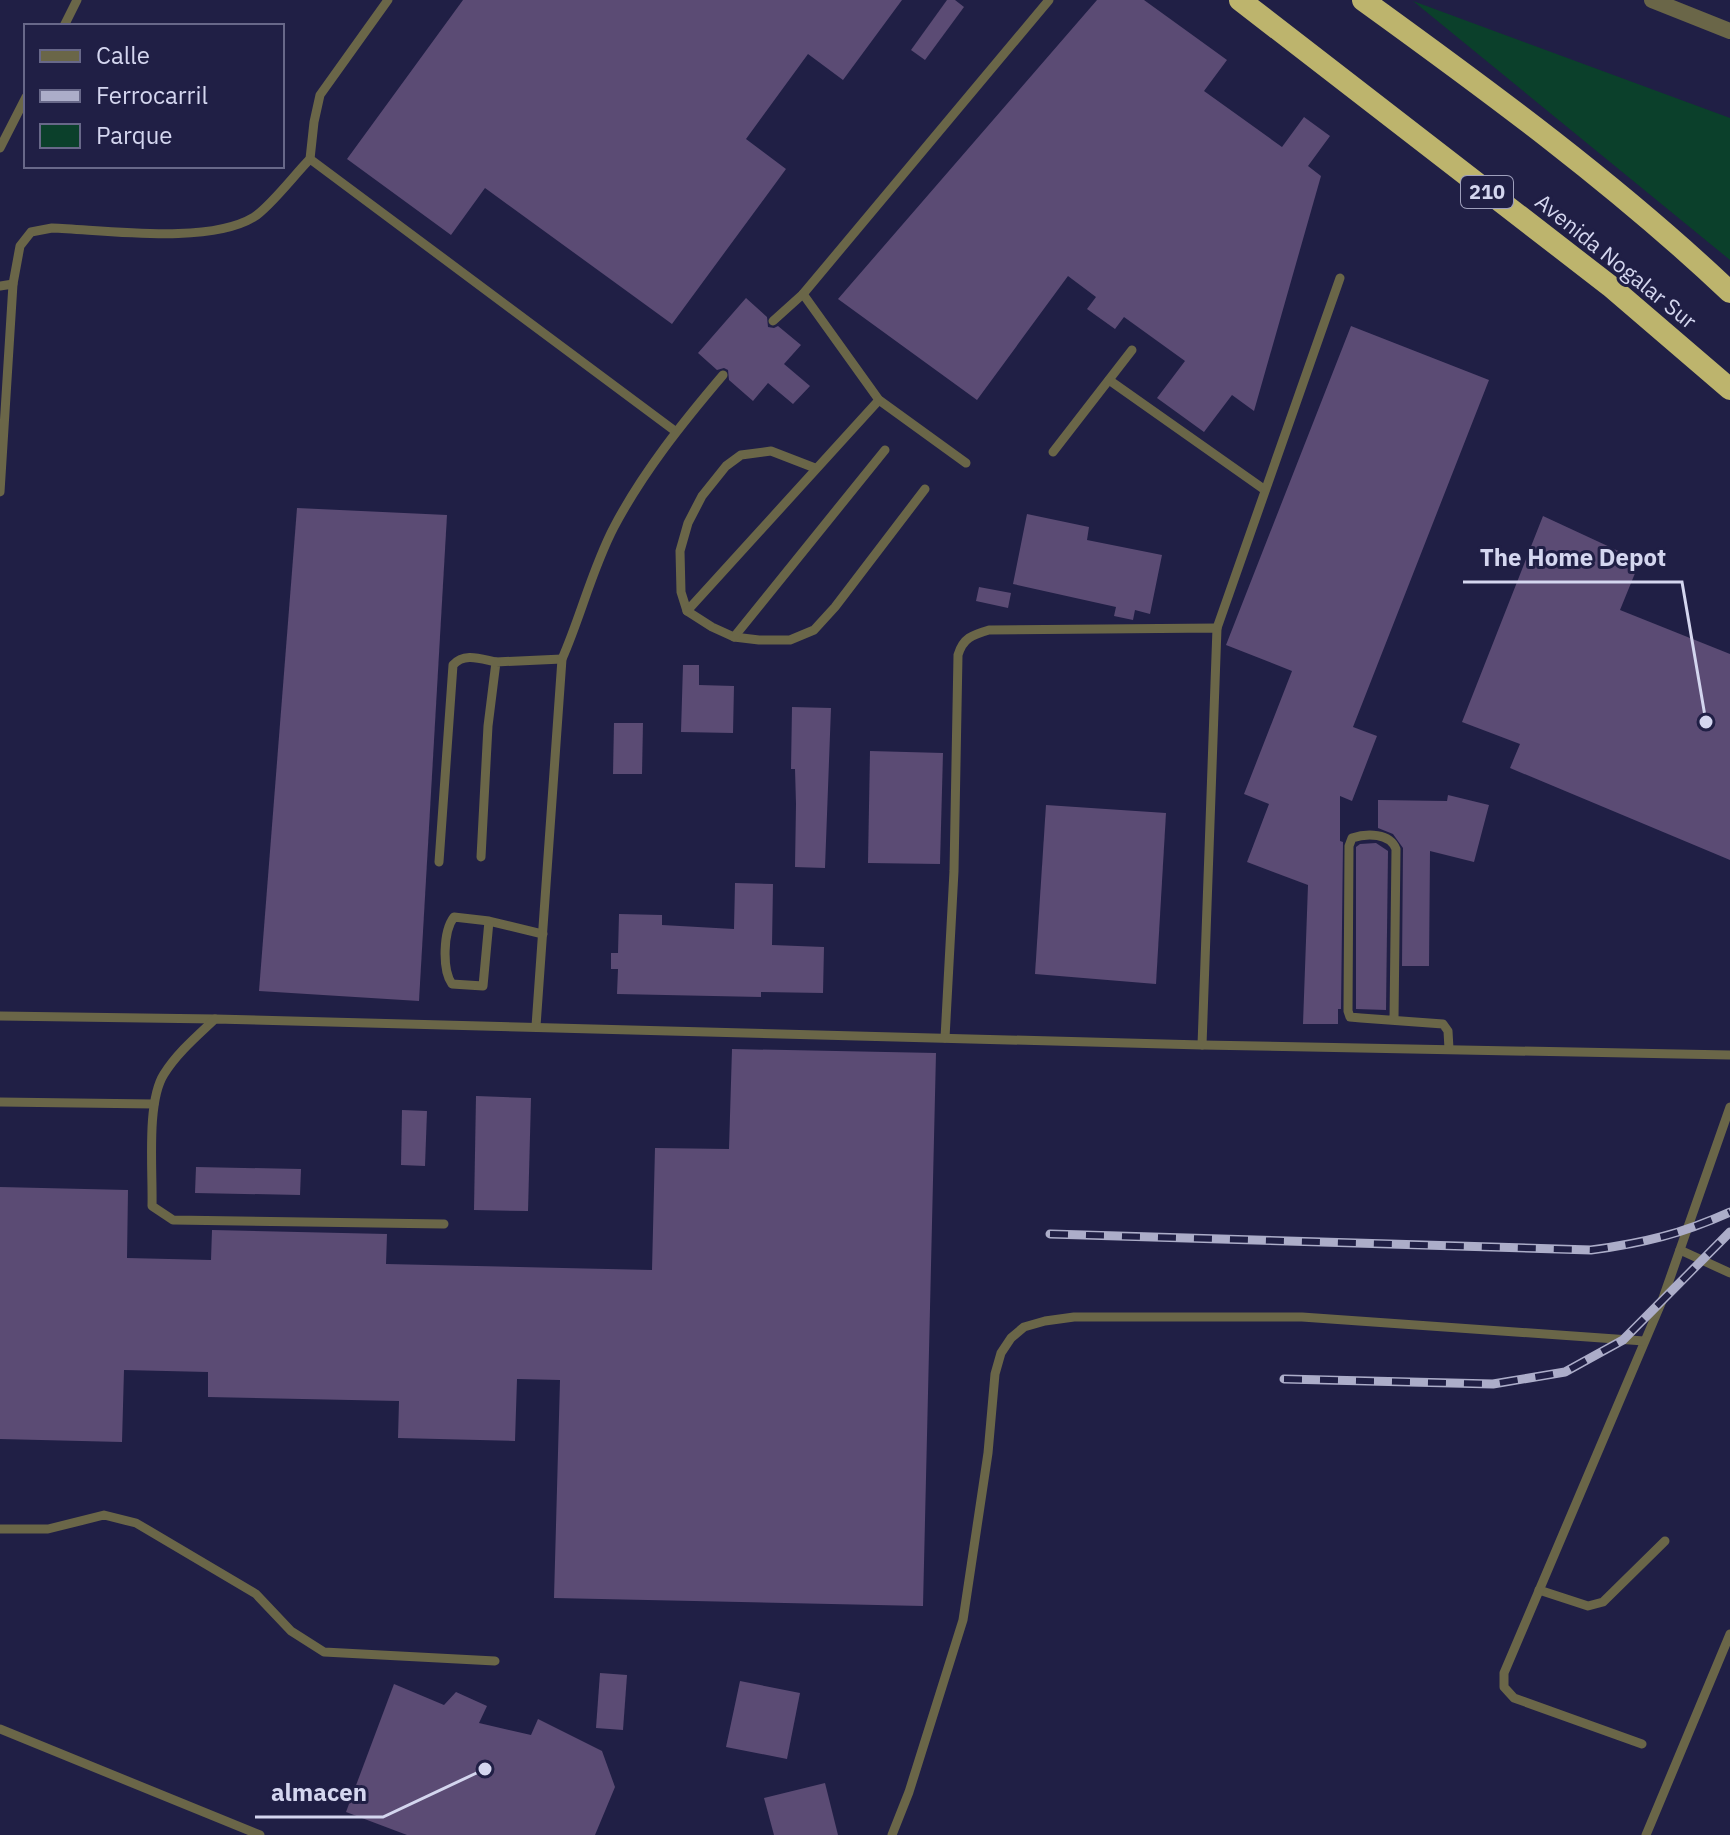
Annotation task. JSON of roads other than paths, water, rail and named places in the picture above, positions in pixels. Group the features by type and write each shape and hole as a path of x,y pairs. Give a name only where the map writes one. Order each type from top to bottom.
{"highway":[{"name":"Avenida Nogalar Sur","path":"1240,0 1610,286 1730,389"},
{"path":"1363,0 1551,141 1730,292"}],"street":[{"path":"1652,0 1730,31"}],"lane":[{"path":"65,24 77,0"},
{"path":"0,492 13,284 20,246 31,232 52,228 202,234 228,228 255,216 310,159 320,95 388,0"},
{"path":"773,321 803,294 1049,0"},
{"path":"0,148 24,101"},
{"path":"310,159 675,431"},
{"path":"1202,1045 1217,628 1340,278"},
{"path":"0,286 13,284"},
{"path":"803,294 879,400 966,463"},
{"path":"1053,452 1132,350"},
{"path":"536,1026 562,659 588,586 615,525 675,431 723,375"},
{"path":"1109,380 1265,490"},
{"path":"687,611 879,400"},
{"path":"734,637 885,450"},
{"path":"815,468 771,451 741,455 726,466 702,496 688,523 680,551 681,592 687,611 734,637 790,640 814,630 925,489"},
{"path":"945,1038 954,871 958,655 962,643 973,635 989,630 1217,628"},
{"path":"439,862 453,665 458,659 467,657 496,662 562,659"},
{"path":"481,857 488,726 496,662"},
{"path":"1394,1020 1396,849 1386,837 1358,836 1352,838 1349,846 1350,1017 1443,1024 1448,1031 1449,1049"},
{"path":"489,921 483,986 452,984 446,976 448,925 454,917 489,921 543,934"},
{"path":"0,1016 1730,1055"},
{"path":"215,1019 179,1054 161,1077 154,1104 152,1206 173,1220 444,1224"},
{"path":"0,1102 154,1104"},
{"path":"1642,1744 1514,1698 1504,1687 1504,1673 1644,1341 1726,1130 1730,1107"},
{"path":"1680,1250 1730,1273"},
{"path":"892,1835 963,1620 988,1453 995,1374 1001,1353 1011,1338 1024,1327 1074,1317 1302,1317 1644,1341"},
{"path":"0,1529 48,1529 104,1515 136,1523 256,1594 291,1631 324,1652 495,1661"},
{"path":"1539,1590 1588,1606 1603,1602 1665,1541"},
{"path":"1646,1835 1730,1634"},
{"path":"0,1729 260,1835"}],"railway":[{"path":"1050,1234 1591,1250 1662,1237 1730,1212"},
{"path":"1284,1379 1493,1384 1565,1372 1623,1340 1730,1232"}],"place":[{"name":"The Home Depot","path":"1706,722"},
{"name":"almacen","path":"485,1769"}]}
